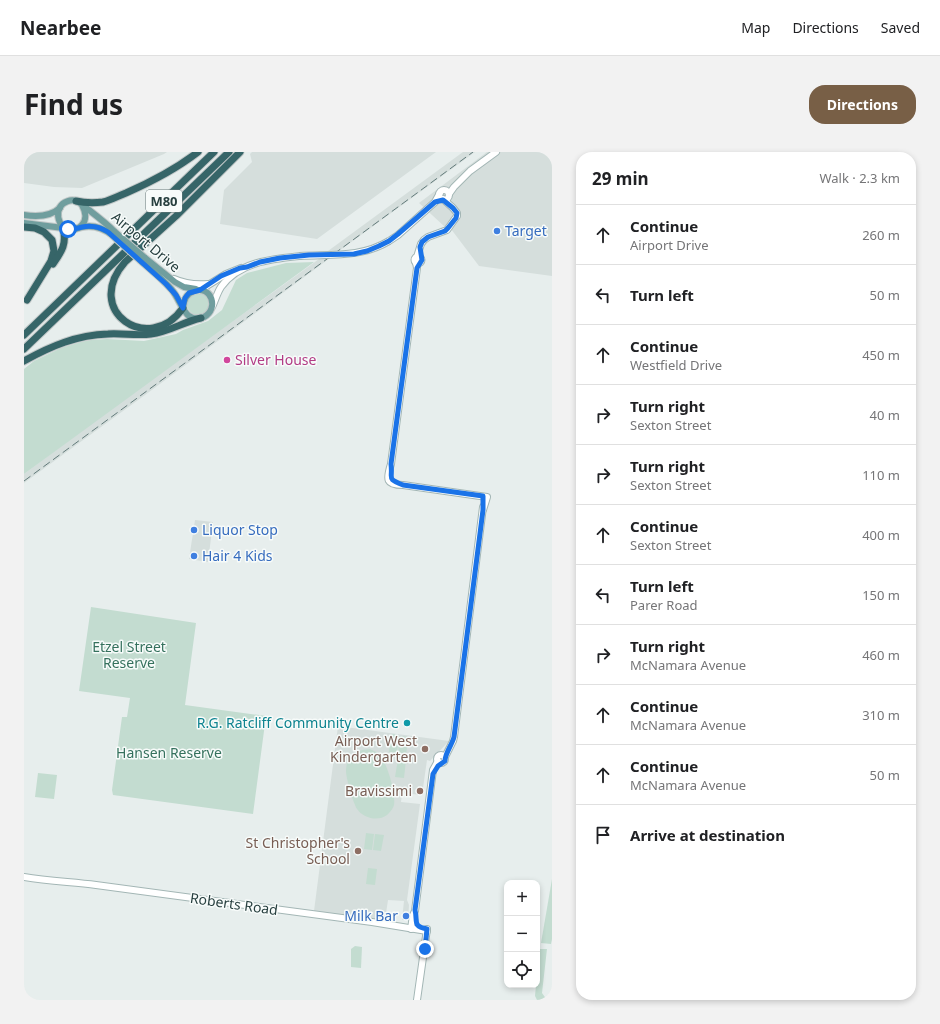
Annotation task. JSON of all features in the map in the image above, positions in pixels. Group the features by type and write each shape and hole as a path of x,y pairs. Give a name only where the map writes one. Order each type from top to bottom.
{"highway":[{"path":"79,203 98,202 118,197 146,185 198,152"},
{"name":"M80","path":"24,335 214,152"},
{"name":"M80","path":"24,349 229,152"},
{"path":"183,308 176,318 163,325 148,329 135,327 123,320 114,307 111,293 113,280 125,262 176,216 240,152"},
{"path":"24,227 35,228 44,232 52,240 54,248 54,254 51,261 26,302"},
{"path":"26,302 61,252 65,240 63,228"},
{"path":"24,361 52,346 74,338 98,334 151,335 170,330 201,318"}],"main road":[{"path":"24,215 43,216 55,212 69,201 79,203 84,210 85,218 82,225 73,230 24,223"},
{"name":"Airport Drive","path":"79,203 143,259 169,278 184,287 199,290"},
{"path":"60,208 58,215 63,228"},
{"name":"Airport Drive","path":"78,228 88,226 95,227 114,234"},
{"name":"Airport Drive","path":"143,259 176,295 183,308"},
{"path":"199,290 205,291 209,294 212,300 212,307 209,313 201,318 196,319 189,316 183,308 186,296 191,292 199,290"}],"street":[{"path":"435,202 447,199 454,187 470,171 496,152"},
{"path":"199,290 231,271 272,259 300,256 354,254 372,249 389,241 398,234 435,202 442,191 454,187"},
{"path":"442,191 448,191 453,208"},
{"path":"417,1000 423,937 415,928 413,915 415,910 433,774 451,745 454,737 485,497 403,485 390,479 420,247 426,238 448,228 457,216 457,213 453,208 440,197 442,191"},
{"path":"212,307 218,292 225,283 247,267"},
{"path":"169,278 188,284 209,284"},
{"name":"Roberts Road","path":"24,874 60,879 76,883"},
{"name":"Roberts Road","path":"24,877 427,930 425,949 422,958"}],"shaded area":[{"path":"24,152 167,152 82,188 54,187 24,183"},
{"path":"252,152 436,152 317,239 220,224 224,190 252,162 250,154"},
{"path":"463,152 475,152 339,251 328,251"},
{"path":"487,152 552,152 552,276 479,266 451,229 447,225 445,227 419,203"},
{"path":"330,258 24,483 24,474 96,420 319,259"},
{"path":"195,520 213,522 208,562 189,559"},
{"name":"St Christopher's School","path":"338,726 449,741 430,761 427,760 422,795 402,793 401,802 420,804 407,900 409,905 408,920 402,920 404,901 388,900 385,920 314,911"}],"green space":[{"path":"314,262 24,474 24,369 34,361 61,348 91,340 107,339 144,341 176,334 208,321 222,310 236,280 247,273 286,263"},
{"path":"198,293 206,296 209,304 206,312 198,315 190,312 187,304 190,296"},
{"name":"Hansen Reserve","path":"91,607 196,623 185,705 266,716 253,814 113,795 112,790 122,717 127,717 130,698 79,691"},
{"path":"391,734 399,735 397,753 389,752"},
{"path":"400,736 409,737 406,754 398,753"},
{"path":"370,749 378,753 385,763 394,793 394,805 391,811 383,817 375,819 363,815 355,806 346,774 347,763 350,756 358,751"},
{"path":"398,759 406,760 404,778 395,777"},
{"path":"38,773 57,775 54,799 35,797"},
{"path":"366,833 374,834 372,850 364,849"},
{"path":"375,834 384,835 381,851 373,850"},
{"path":"368,868 377,869 375,885 366,884"},
{"path":"552,879 552,939 551,944 541,943"},
{"path":"355,946 362,947 361,968 351,967 351,949"},
{"path":"540,949 547,949 542,993 547,1000 537,1000 535,996 536,988 540,988"}],"railway":[{"path":"24,481 473,152"}],"place":[{"name":"Target","path":"497,231"},
{"name":"Silver House","path":"227,360"},
{"name":"Liquor Stop","path":"194,530"},
{"name":"Hair 4 Kids","path":"194,556"},
{"name":"R.G. Ratcliff Community Centre","path":"407,723"},
{"name":"Airport West Kindergarten","path":"425,749"},
{"name":"Bravissimi","path":"420,791"},
{"name":"St Christopher's School","path":"358,851"},
{"name":"Milk Bar","path":"406,916"}],"route":[{"path":"68,229 92,226 108,232 173,291 183,308 185,298 189,293 200,290 221,276 240,268 272,259 309,255 354,254 367,251 384,244 393,238 438,200 443,200 457,213 456,218 445,231 426,238 420,247 422,260 417,268 391,464 392,480 403,485 483,496 483,510 454,737 445,757 445,761 438,766 433,774 415,910 415,921 417,925 420,928 427,929 425,949"}],"park label":[{"name":"Etzel Street Reserve","path":"129,656"}]}
